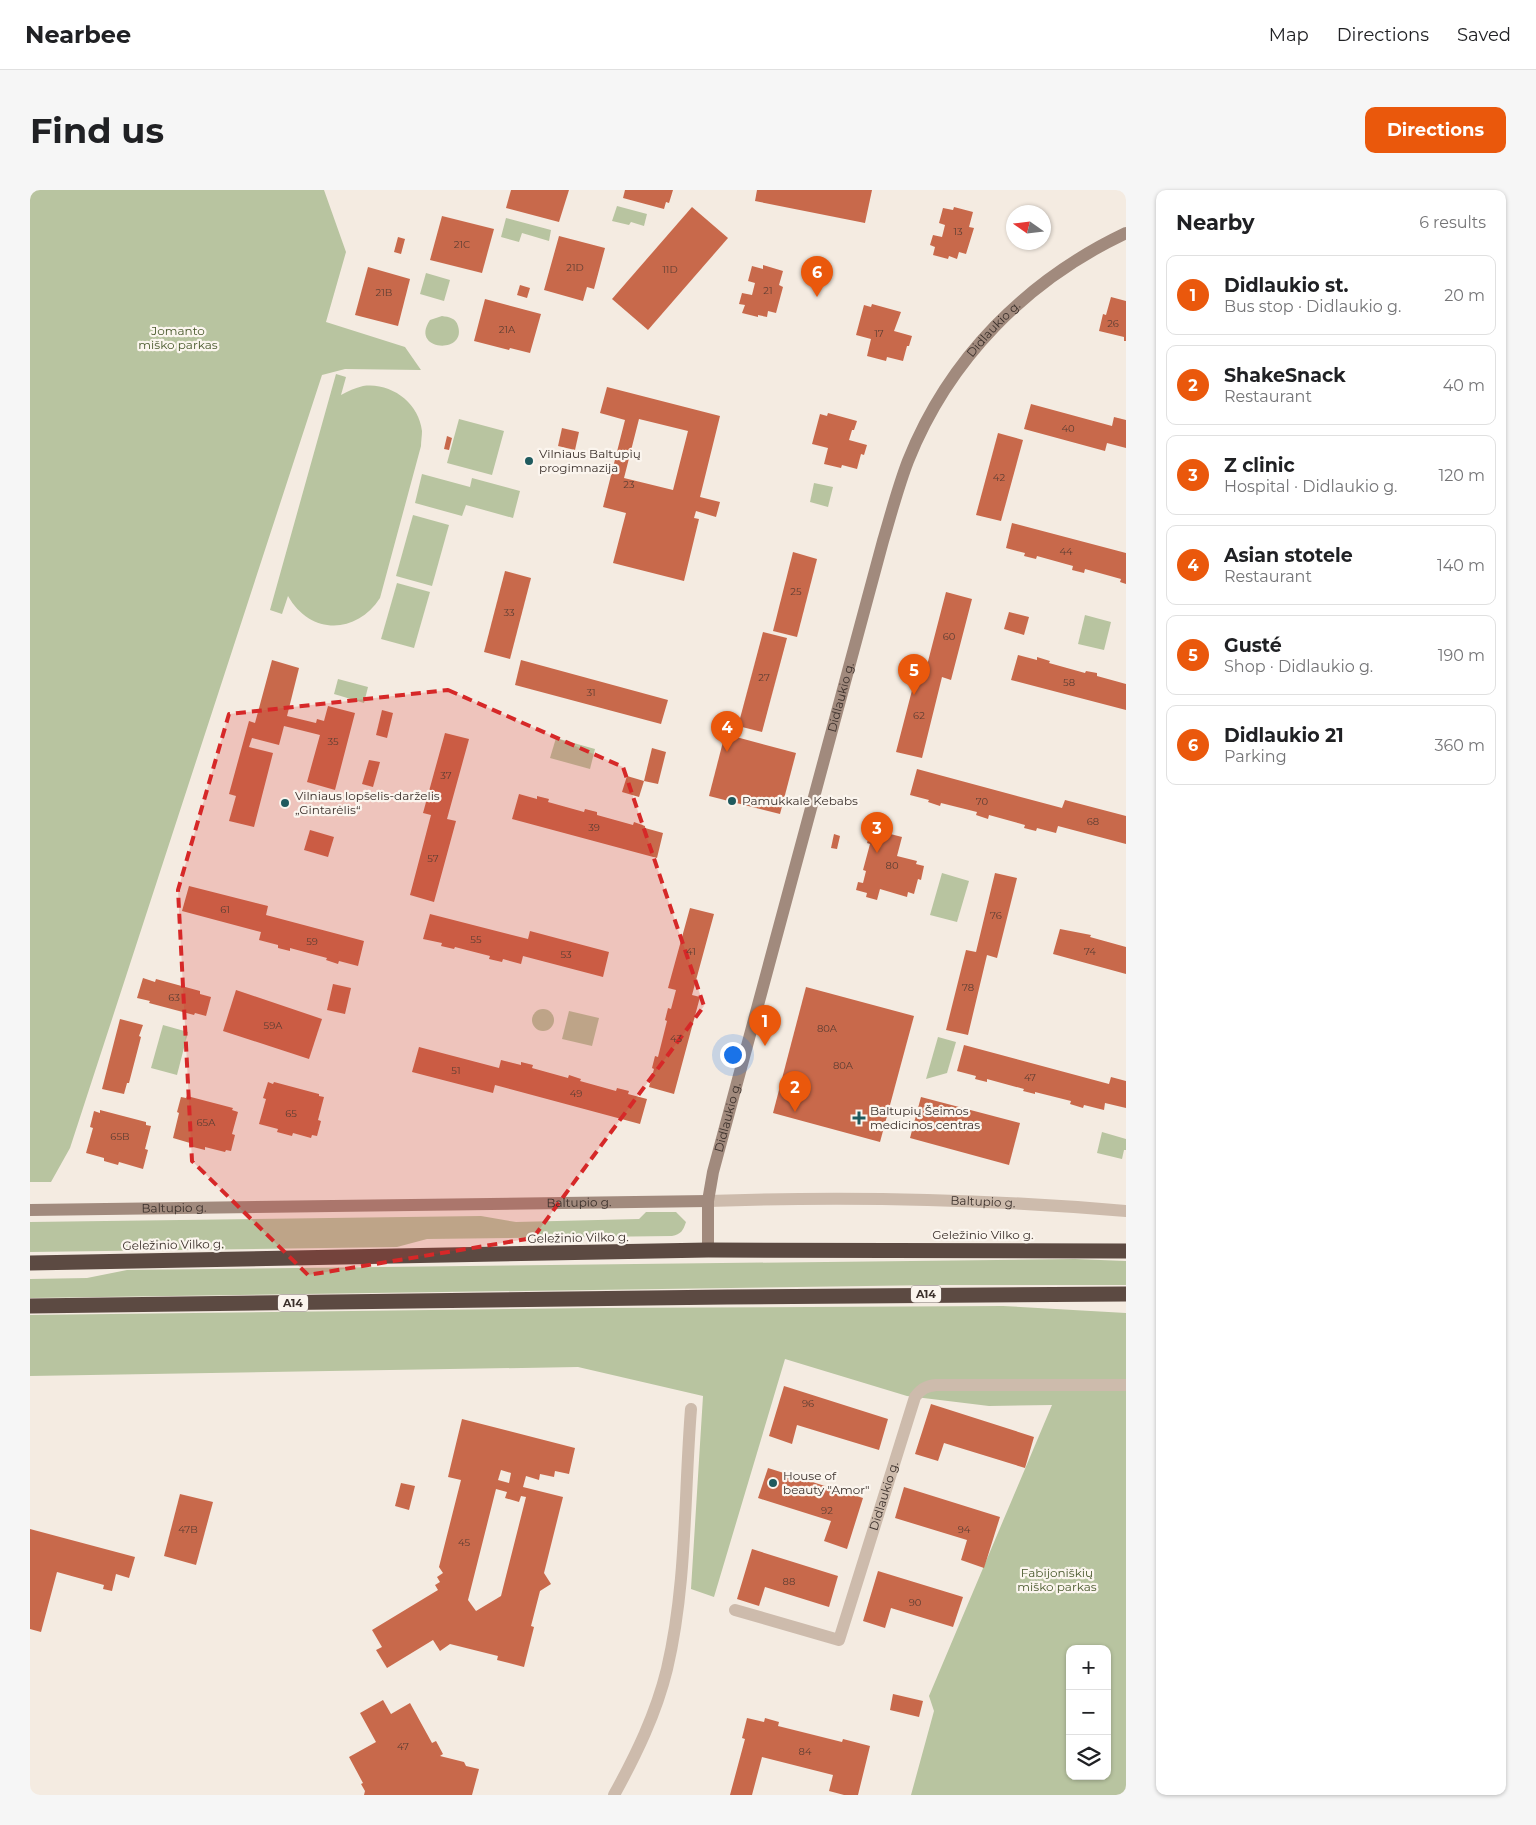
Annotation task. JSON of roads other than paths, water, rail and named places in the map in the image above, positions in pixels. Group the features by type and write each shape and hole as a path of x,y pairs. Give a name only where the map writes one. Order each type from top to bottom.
{"highway":[{"name":"Geležinio Vilko g.","path":"30,1263 708,1250 1126,1251"},
{"name":"A14","path":"30,1306 756,1296 1126,1294"}],"street":[{"name":"Didlaukio g.","path":"708,1250 708,1201 713,1172 883,541 908,461 926,421 951,379 990,330 1012,308 1058,271 1126,233"},
{"name":"Baltupio g.","path":"30,1210 878,1198 999,1202 1126,1211"},
{"name":"Didlaukio g.","path":"735,1610 839,1640 915,1397 920,1390 936,1384 1126,1385"},
{"path":"614,1795 634,1758 651,1717 666,1672 673,1638 680,1587 691,1409"}],"place":[{"name":"Didlaukio 21","path":"817,297"},
{"name":"Vilniaus Baltupių progimnazija","path":"529,461"},
{"name":"Gusté","path":"914,695"},
{"name":"Asian stotele","path":"727,752"},
{"name":"Pamukkale Kebabs","path":"732,801"},
{"name":"Vilniaus lopšelis-darželis „Gintarėlis“","path":"285,803"},
{"name":"Z clinic","path":"877,853"},
{"name":"Didlaukio st.","path":"765,1046"},
{"name":"ShakeSnack","path":"795,1112"},
{"name":"Baltupių Šeimos medicinos centras","path":"859,1118"},
{"name":"House of beauty \"Amor\"","path":"773,1483"}],"park label":[{"name":"Jomanto miško parkas","path":"178,338"},
{"name":"Fabijoniškių miško parkas","path":"1057,1580"}]}
